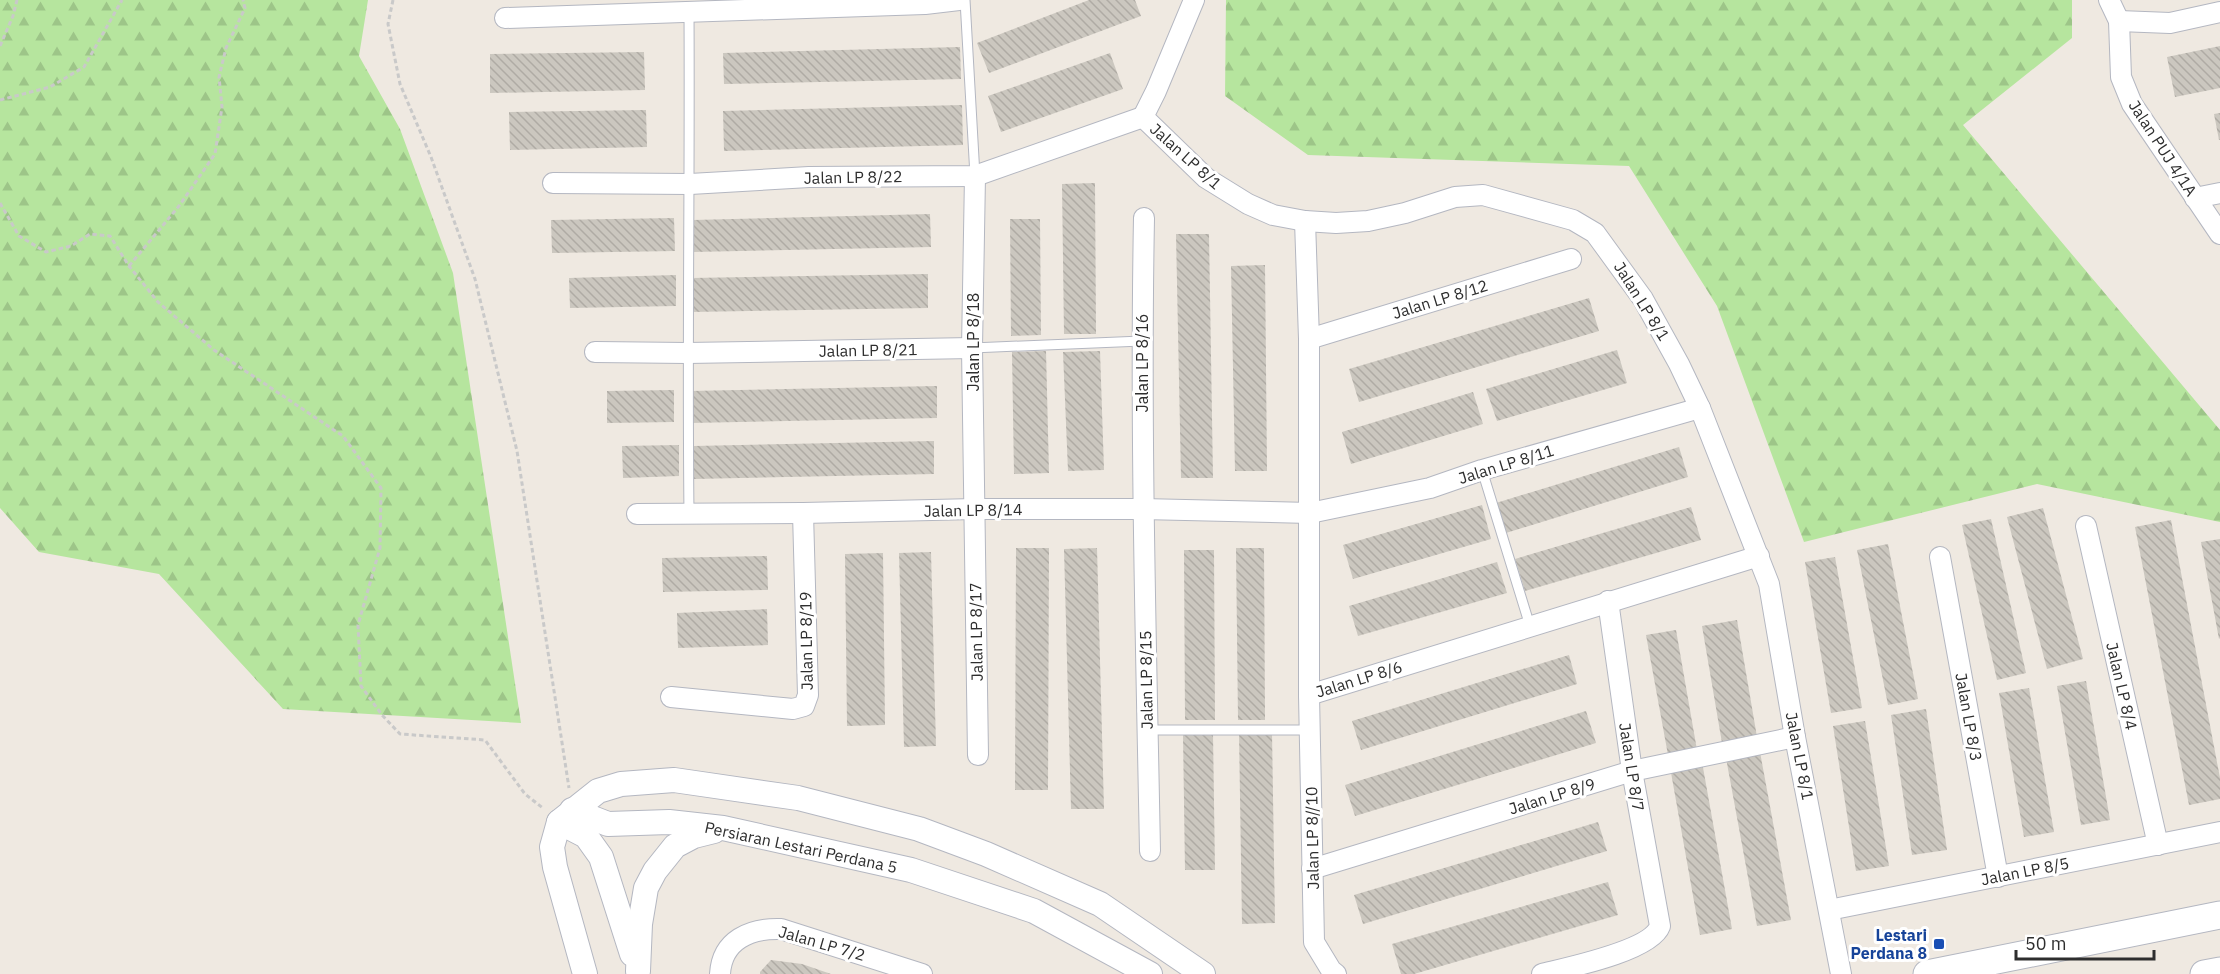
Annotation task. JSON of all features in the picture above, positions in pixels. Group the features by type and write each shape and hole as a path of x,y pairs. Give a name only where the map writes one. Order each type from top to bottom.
{"main road":[{"path":"1927,974 2220,915"},
{"path":"2204,974 2220,971"}],"street":[{"path":"505,18 925,4 959,0"},
{"name":"Jalan LP 8/1","path":"1194,0 1143,117 1206,178 1221,189 1273,215 1305,221 1336,223 1368,221 1405,213 1455,197 1483,195 1573,220 1595,233 1626,273 1660,328 1700,408 1769,584 1795,737 1841,974"},
{"path":"2109,0 2119,21 2170,23 2220,12"},
{"name":"Jalan PUJ 4/1A","path":"2119,21 2121,77 2132,104 2220,234"},
{"name":"Jalan LP 8/22","path":"553,183 690,184 809,177 975,176 1143,117"},
{"name":"Jalan LP 8/18","path":"975,176 972,348 975,509"},
{"path":"2195,198 2220,193"},
{"name":"Jalan LP 8/16","path":"1143,509 1144,218"},
{"name":"Jalan LP 8/6","path":"1305,221 1309,339 1309,695 1759,556"},
{"name":"Jalan LP 8/12","path":"1309,339 1571,259"},
{"name":"Jalan LP 8/21","path":"595,352 687,353 972,348"},
{"name":"Jalan LP 8/11","path":"1310,513 1430,488 1482,470 1700,408"},
{"name":"Jalan LP 8/14","path":"637,514 975,509 1143,509 1310,513"},
{"name":"Jalan LP 8/17","path":"975,509 978,755"},
{"name":"Jalan LP 8/15","path":"1143,509 1150,851"},
{"name":"Jalan LP 8/19","path":"671,697 793,709 804,706 808,695 803,513"},
{"name":"Jalan LP 8/4","path":"2086,526 2158,845"},
{"name":"Jalan LP 8/3","path":"1940,556 1998,877"},
{"name":"Jalan LP 8/7","path":"1542,974 1611,957 1659,931 1661,922 1632,771 1608,601"},
{"name":"Jalan LP 8//10","path":"1309,695 1314,942 1331,970 1336,974"},
{"name":"Jalan LP 8/9","path":"1312,869 1632,771 1795,737"},
{"path":"585,974 555,867 552,847 566,816 598,791 621,784 674,780 798,798 919,829 986,854 1101,904 1203,974"},
{"name":"Persiaran Lestari Perdana 5","path":"566,816 608,824 669,822 723,828 911,870 1034,911 1150,974"},
{"path":"566,816 586,836 601,857 638,973"},
{"path":"638,973 640,924 646,888 655,871 675,846 694,836 723,828"},
{"name":"Jalan LP 8/5","path":"1829,910 2220,832"},
{"name":"Jalan LP 7/2","path":"720,974 725,951 737,940 752,932 766,929 781,929 922,974"}],"lane":[{"path":"959,0 975,176"},
{"path":"689,11 690,184 687,353 689,513"},
{"name":"Jalan LP 8/21","path":"972,348 1142,341"},
{"path":"1482,470 1530,626"},
{"path":"1148,730 1311,730"}],"path":[{"path":"0,46 17,0"},
{"path":"0,100 50,87 84,67 122,0"},
{"path":"129,266 179,206 215,154 222,107 219,77 226,48 245,8 243,0"},
{"path":"393,0 388,24 400,84 431,156 475,279 517,451 566,816"},
{"path":"0,203 19,236 46,252 71,246 90,234 110,236 129,266 158,302 214,350 343,436 381,488 380,548 358,625 361,686 382,715 400,734 484,740 525,794 566,816"}],"green space":[{"path":"0,0 368,0 359,56 400,129 453,273 521,723 283,709 159,574 39,552 0,508"},
{"path":"1226,0 2072,0 2072,38 1963,125 2220,430 2220,522 2037,484 1804,542 1717,306 1629,166 1308,155 1225,96"}],"building":[{"path":"1089,0 1135,0 1141,16 989,73 977,43"},
{"path":"2220,46 2220,88 2175,97 2167,57"},
{"path":"960,47 961,79 724,84 723,53"},
{"path":"644,52 645,90 490,93 490,54"},
{"path":"1110,53 1123,89 1001,132 988,96"},
{"path":"962,105 963,145 724,151 723,111"},
{"path":"646,110 647,147 510,150 509,112"},
{"path":"2220,113 2220,140 2219,140 2214,114"},
{"path":"1095,183 1096,334 1064,334 1062,184"},
{"path":"930,214 931,247 693,252 693,220"},
{"path":"674,218 675,251 552,253 551,220"},
{"path":"1010,219 1040,219 1041,335 1011,336"},
{"path":"1176,234 1209,234 1213,478 1181,478"},
{"path":"1265,265 1267,471 1235,471 1231,266"},
{"path":"928,274 928,308 691,312 691,278"},
{"path":"676,275 676,306 570,308 569,278"},
{"path":"1589,298 1599,331 1359,402 1349,369"},
{"path":"1617,350 1627,383 1497,421 1486,389"},
{"path":"1046,351 1049,473 1014,474 1012,352"},
{"path":"1100,351 1104,470 1068,471 1063,352"},
{"path":"937,386 937,418 690,423 690,391"},
{"path":"674,390 674,422 607,423 607,391"},
{"path":"1473,392 1483,424 1351,464 1342,432"},
{"path":"934,441 934,474 694,479 694,446"},
{"path":"679,445 679,476 623,478 622,446"},
{"path":"1679,447 1688,477 1506,533 1496,503"},
{"path":"1482,505 1491,539 1353,579 1343,545"},
{"path":"1691,507 1701,540 1525,591 1515,559"},
{"path":"2043,508 2083,659 2047,669 2007,517"},
{"path":"1991,519 2026,673 1997,680 1962,525"},
{"path":"2171,520 2220,778 2220,799 2189,805 2135,527"},
{"path":"2220,539 2220,638 2219,639 2201,542"},
{"path":"1888,544 1918,699 1888,705 1857,550"},
{"path":"1016,548 1049,548 1048,790 1015,790"},
{"path":"1097,548 1104,809 1071,809 1064,549"},
{"path":"1236,548 1264,548 1265,720 1238,720"},
{"path":"1184,550 1214,550 1215,720 1185,720"},
{"path":"931,552 936,746 904,747 899,553"},
{"path":"883,553 885,725 847,726 845,554"},
{"path":"767,556 768,590 663,592 662,558"},
{"path":"1835,557 1862,708 1831,713 1805,562"},
{"path":"1497,562 1507,593 1358,636 1349,606"},
{"path":"767,609 768,645 678,648 677,613"},
{"path":"1737,620 1757,737 1722,743 1702,626"},
{"path":"1676,630 1697,750 1668,755 1646,635"},
{"path":"1569,655 1577,684 1361,750 1352,721"},
{"path":"2086,681 2110,820 2081,825 2057,686"},
{"path":"2029,688 2054,832 2024,837 1999,693"},
{"path":"1926,709 1947,850 1912,855 1891,715"},
{"path":"1586,711 1596,743 1355,816 1345,785"},
{"path":"1865,721 1889,866 1856,871 1833,726"},
{"path":"1239,733 1272,733 1275,923 1242,924"},
{"path":"1183,734 1213,734 1215,870 1185,870"},
{"path":"1760,752 1791,920 1757,926 1726,758"},
{"path":"1702,762 1732,929 1700,935 1670,767"},
{"path":"1598,822 1607,851 1363,924 1354,895"},
{"path":"1608,882 1618,915 1414,974 1401,974 1392,944"},
{"path":"771,960 802,964 831,974 760,974"}],"place":[{"name":"Lestari Perdana 8","path":"1939,944"}]}
